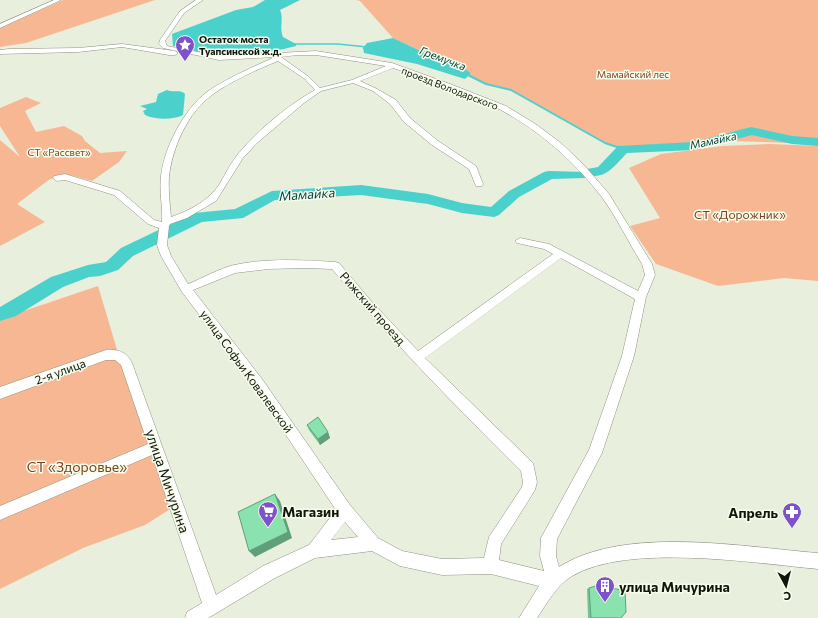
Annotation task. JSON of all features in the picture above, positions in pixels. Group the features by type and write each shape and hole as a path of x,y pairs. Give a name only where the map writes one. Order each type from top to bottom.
{"street":[{"path":"0,26 58,0"},
{"name":"проезд Володарского","path":"200,0 182,12 162,40 162,44 165,47 219,58 298,52 316,53 392,65 448,85 503,108 534,127 564,151 581,167 606,196 647,264 650,275 641,297 628,356 595,453 549,538 548,556 555,580"},
{"path":"0,52 23,50 71,50 117,46 129,46 163,53 187,52"},
{"name":"улица Софьи Ковалевской","path":"298,52 278,58 210,93 203,98 188,118 176,140 166,169 165,226 162,245 166,256 186,289 258,383 345,510 373,543"},
{"path":"278,58 308,78 319,90"},
{"path":"57,178 65,177 117,193 151,222 165,226 213,199 240,157 254,140 301,101 319,90 354,81 392,65"},
{"path":"354,81 375,90 394,102 407,120 435,143 473,168 479,184"},
{"path":"520,241 546,246 641,297"},
{"path":"417,358 561,253"},
{"name":"Рижский проезд","path":"186,289 234,269 268,265 306,264 335,266 368,305 417,358 528,468 530,482 528,490 494,542 491,566"},
{"name":"2-я улица","path":"0,393 106,355 116,354 121,356"},
{"name":"улица Мичурина","path":"121,356 126,363 212,607"},
{"path":"0,513 155,447"},
{"path":"314,550 345,510"},
{"path":"193,618 270,572 314,550 373,543 400,558 442,567 491,566 536,578 555,580"},
{"path":"527,618 555,580 574,566 586,561 628,553 684,550 818,561"}],"green space":[{"path":"63,0 155,0 26,43 0,47 0,28"},
{"name":"Мамайский лес","path":"356,0 818,0 818,144 732,141 622,149 605,143 511,90 486,84 468,76 471,73 455,62 427,54 393,38 360,1"},
{"name":"СТ «Рассвет»","path":"26,97 41,103 25,111 36,132 64,126 82,136 85,141 100,153 127,151 119,162 92,181 70,175 50,179 17,204 45,222 0,246 0,140 20,157 0,126 0,108"},
{"name":"СТ «Дорожник»","path":"770,144 818,146 818,281 784,278 718,286 656,264 630,226 660,218 629,168 661,154 723,146"},
{"name":"СТ «Здоровье»","path":"98,286 121,363 172,508 145,525 83,548 0,589 0,319"}],"water":[{"path":"265,0 300,0 280,10 282,17 281,30 283,37 296,44 296,46 263,53 229,55 173,46 172,34 236,10 253,7"},
{"path":"393,38 427,54 455,62 471,73 465,79 417,64 364,53 363,48 367,43"},
{"path":"167,90 185,94 183,115 164,119 145,115 143,111 147,109 140,106 156,102 158,94"}],"building":[{"path":"318,417 328,432 318,439 307,425"},
{"name":"Магазин","path":"275,494 288,532 249,551 238,512"},
{"name":"улица Мичурина","path":"599,585 625,591 626,612 621,618 591,618 589,588"}],"waterway":[{"name":"Гремучка","path":"293,44 338,44 367,47"},
{"name":"Гремучка","path":"468,75 486,84 511,90 605,143 623,149"},
{"name":"Мамайка","path":"592,172 603,170 623,149 694,146 751,131 792,140 818,142"},
{"name":"Мамайка","path":"0,314 10,311 57,282 88,271 100,270 112,266 127,252 199,217 238,214 272,196 361,190 428,199 462,208 494,212 514,194 549,175 581,175"}],"place":[{"name":"Остаток моста Туапсинской ж.д.","path":"185,62"},
{"name":"Магазин","path":"268,528"},
{"name":"Апрель","path":"792,529"},
{"name":"улица Мичурина","path":"605,603"}]}
